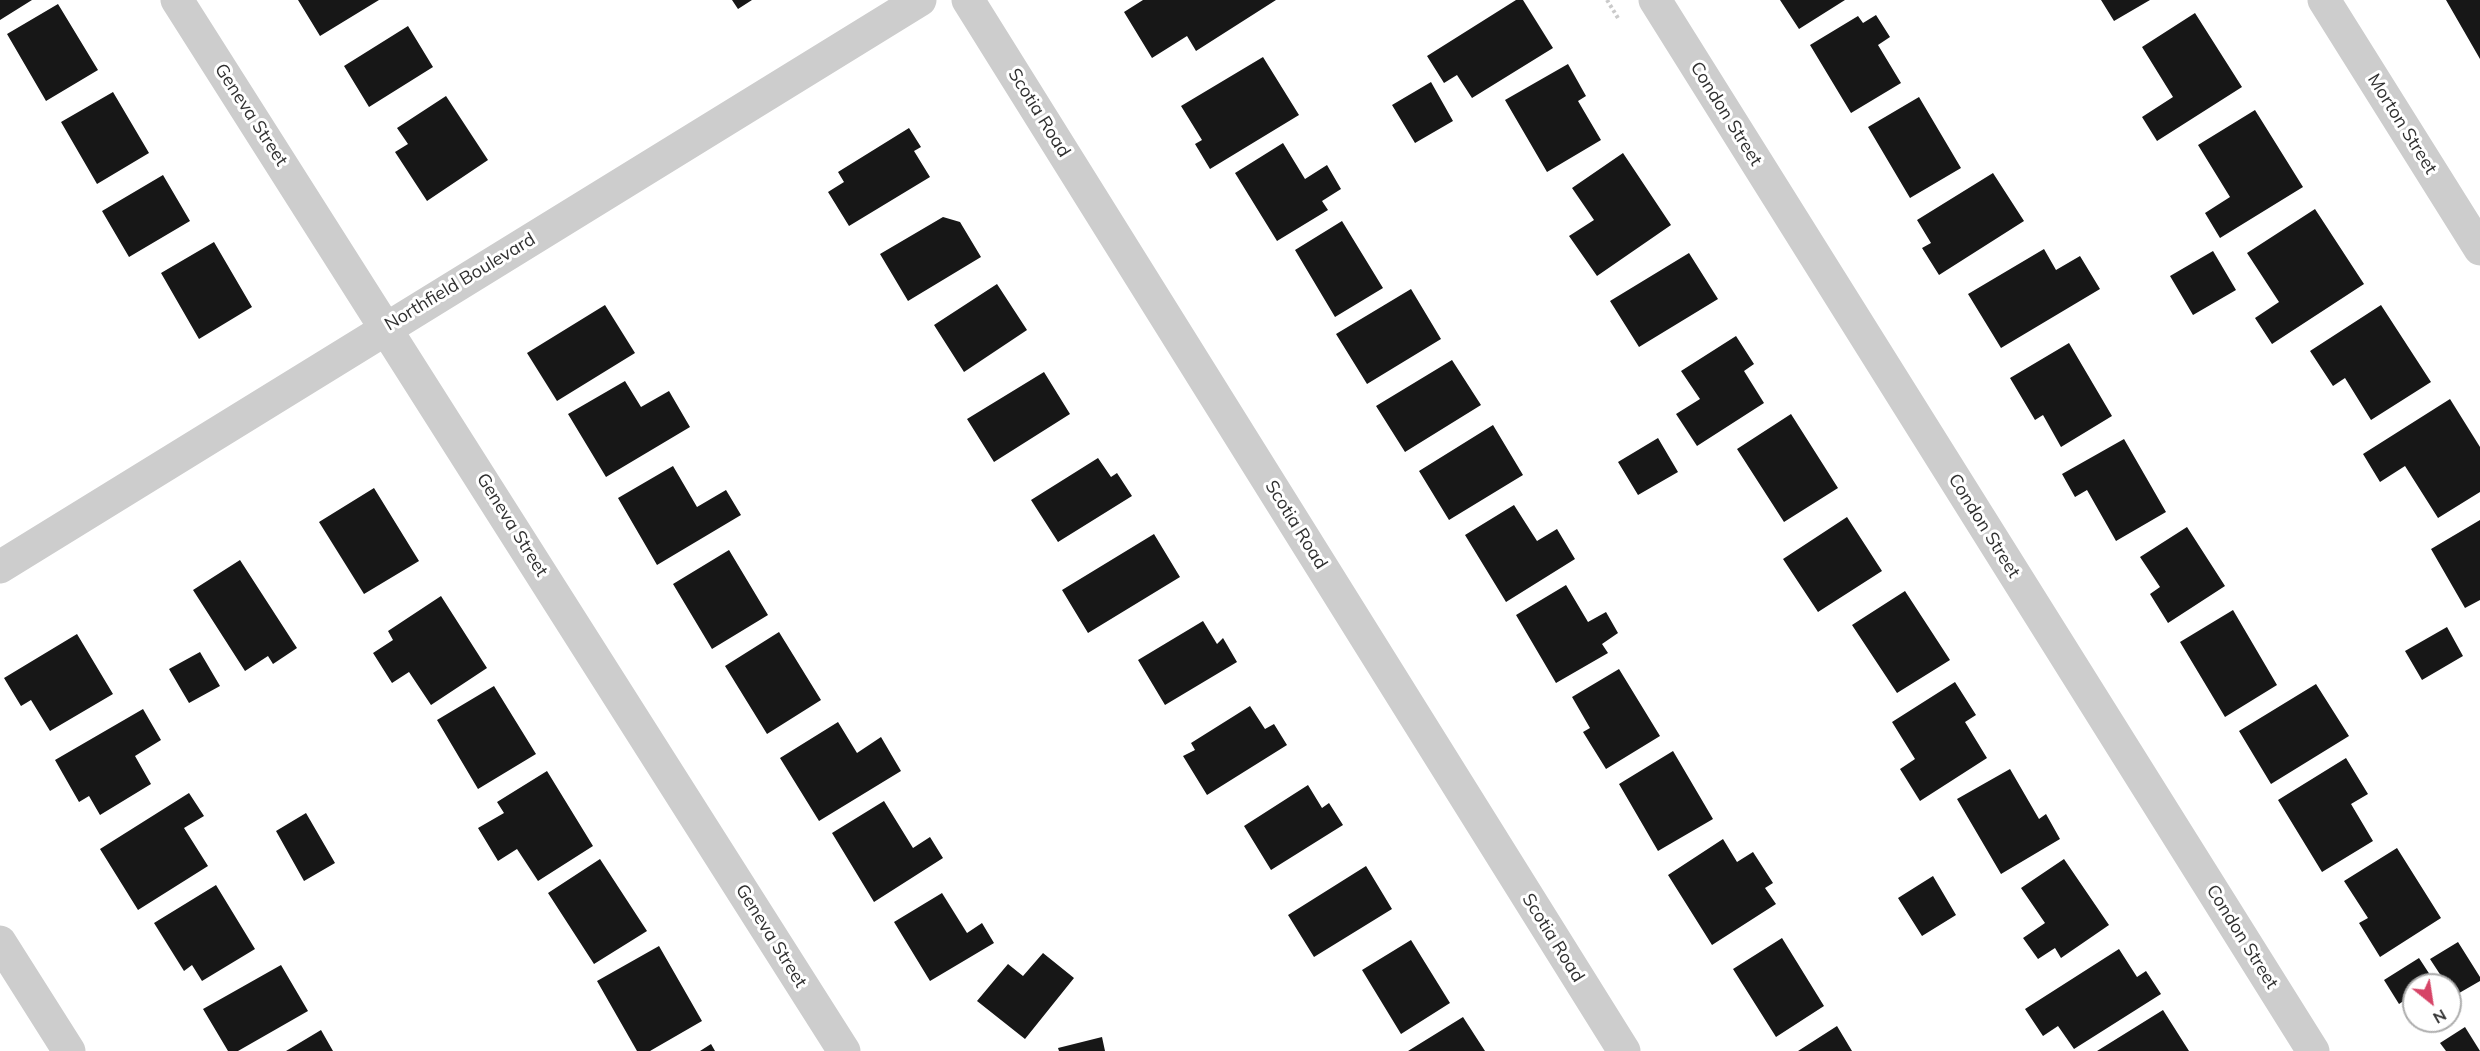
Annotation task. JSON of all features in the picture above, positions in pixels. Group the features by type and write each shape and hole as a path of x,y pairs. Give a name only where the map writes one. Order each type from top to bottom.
{"street":[{"name":"Geneva Street","path":"177,0 844,1051"},
{"name":"Northfield Boulevard","path":"0,567 920,0"},
{"name":"Scotia Road","path":"968,0 1624,1051"},
{"name":"Condon Street","path":"1655,0 2313,1051"},
{"name":"Morton Street","path":"2324,0 2480,249"},
{"path":"0,942 69,1051"}],"building":[{"path":"0,0 32,0 0,20"},
{"path":"298,0 379,0 320,36"},
{"path":"732,0 752,0 738,9"},
{"path":"1143,0 1276,0 1196,51 1187,36 1152,58 1124,12"},
{"path":"1516,0 1523,0 1553,48 1472,98 1457,75 1444,83 1427,56"},
{"path":"1780,0 1845,0 1799,29"},
{"path":"2101,0 2150,0 2114,21"},
{"path":"2446,0 2480,0 2480,59"},
{"path":"58,4 98,70 46,101 7,34"},
{"path":"2195,13 2242,87 2157,141 2142,117 2173,97 2142,47"},
{"path":"1876,15 1890,37 1878,45 1901,83 1851,113 1810,45 1858,16 1863,23"},
{"path":"408,26 433,67 369,107 344,66"},
{"path":"1263,57 1299,115 1210,169 1195,144 1202,140 1181,106"},
{"path":"1568,64 1586,96 1578,101 1601,140 1547,172 1505,100"},
{"path":"1431,82 1453,121 1415,143 1392,105"},
{"path":"113,92 149,153 97,184 61,122"},
{"path":"446,96 488,160 427,201 395,152 408,144 397,128"},
{"path":"1919,97 1961,168 1910,198 1868,127"},
{"path":"2255,110 2303,187 2220,238 2205,213 2230,197 2198,145"},
{"path":"909,128 921,147 914,151 930,177 849,226 828,192 844,182 838,172"},
{"path":"1283,143 1305,179 1327,165 1341,189 1322,201 1328,210 1277,241 1235,173"},
{"path":"1623,153 1671,225 1597,276 1569,236 1594,220 1572,188"},
{"path":"1993,173 2024,221 1939,275 1922,248 1931,243 1917,220"},
{"path":"163,175 190,221 129,257 102,211"},
{"path":"2315,209 2364,284 2272,344 2255,318 2279,302 2247,253"},
{"path":"943,217 960,222 981,257 908,301 880,254"},
{"path":"1342,221 1383,288 1335,317 1295,250"},
{"path":"214,242 252,307 199,339 161,273"},
{"path":"2044,249 2056,270 2080,256 2100,289 2001,348 1968,294"},
{"path":"2213,251 2236,290 2193,315 2170,276"},
{"path":"1689,253 1718,299 1639,347 1610,301"},
{"path":"997,284 1027,330 964,372 934,325"},
{"path":"1411,289 1441,339 1367,384 1336,334"},
{"path":"605,305 635,353 557,401 527,353"},
{"path":"2381,305 2431,382 2371,420 2345,378 2333,386 2310,351"},
{"path":"1736,336 1754,364 1744,371 1764,403 1697,446 1676,414 1700,399 1681,371"},
{"path":"2069,343 2112,416 2061,447 2043,415 2035,420 2010,378"},
{"path":"1452,360 1481,405 1405,452 1376,406"},
{"path":"1044,372 1070,414 994,462 967,419"},
{"path":"625,381 641,407 669,391 690,427 606,477 568,414"},
{"path":"2450,399 2480,447 2480,492 2438,518 2405,466 2380,482 2363,454"},
{"path":"1791,414 1838,488 1784,522 1737,449"},
{"path":"1493,425 1523,475 1449,520 1419,471"},
{"path":"1658,438 1678,472 1638,495 1618,462"},
{"path":"2124,439 2166,512 2116,541 2087,490 2075,497 2062,474"},
{"path":"1098,458 1111,477 1117,473 1132,496 1058,542 1031,500"},
{"path":"673,466 697,507 726,490 741,515 657,565 618,498"},
{"path":"374,488 419,561 364,594 319,522"},
{"path":"1514,505 1537,541 1557,529 1575,559 1506,602 1465,535"},
{"path":"1847,517 1882,571 1818,612 1783,559"},
{"path":"2480,520 2480,600 2465,608 2431,549"},
{"path":"2187,527 2225,586 2168,623 2150,594 2160,587 2140,557"},
{"path":"1154,534 1180,577 1088,633 1062,590"},
{"path":"729,550 768,615 712,649 673,584"},
{"path":"240,560 297,648 273,664 268,656 245,671 193,590"},
{"path":"1566,585 1588,622 1606,612 1618,633 1602,644 1608,653 1556,683 1516,615"},
{"path":"1905,591 1950,660 1897,693 1852,625"},
{"path":"441,596 487,668 431,705 409,672 392,683 373,653 393,640 388,631"},
{"path":"2233,610 2277,685 2225,717 2180,642"},
{"path":"1203,621 1217,644 1223,638 1237,662 1165,705 1138,660"},
{"path":"2447,627 2463,656 2422,680 2405,651"},
{"path":"779,632 821,700 767,734 725,666"},
{"path":"77,634 113,694 50,731 31,700 21,706 4,678"},
{"path":"200,652 220,686 189,703 169,669"},
{"path":"1619,669 1660,736 1606,769 1583,732 1590,728 1572,697"},
{"path":"1955,682 1976,715 1965,722 1987,758 1920,801 1900,769 1915,759 1892,722"},
{"path":"2316,684 2349,736 2271,784 2239,731"},
{"path":"494,686 536,754 478,789 437,720"},
{"path":"1250,706 1265,729 1274,724 1287,745 1207,795 1183,756 1195,750 1191,743"},
{"path":"143,709 161,740 135,756 151,784 100,815 89,796 79,802 55,760"},
{"path":"838,722 857,753 881,737 901,771 819,821 780,758"},
{"path":"1673,751 1713,819 1658,851 1619,784"},
{"path":"2346,758 2368,794 2351,804 2373,841 2322,872 2278,800"},
{"path":"2010,769 2039,819 2046,814 2060,839 2001,874 1957,799"},
{"path":"547,771 593,846 538,881 517,849 498,861 478,828 504,813 497,802"},
{"path":"1308,785 1322,808 1329,803 1343,825 1271,870 1244,826"},
{"path":"189,793 204,816 184,828 208,866 138,910 100,849"},
{"path":"884,801 913,848 930,837 943,858 874,902 832,833"},
{"path":"306,813 335,863 304,881 276,831"},
{"path":"1723,839 1737,862 1753,852 1773,883 1765,888 1776,904 1712,945 1668,875"},
{"path":"2397,848 2441,918 2380,957 2359,923 2368,918 2344,881"},
{"path":"600,859 647,931 594,964 548,893"},
{"path":"2064,859 2109,925 2061,958 2055,948 2038,959 2023,938 2045,923 2021,888"},
{"path":"1366,866 1392,909 1314,957 1288,915"},
{"path":"1933,876 1956,915 1922,936 1898,898"},
{"path":"216,885 255,949 202,981 192,965 184,971 154,923"},
{"path":"942,893 967,933 982,923 994,943 930,981 894,922"},
{"path":"1782,938 1824,1006 1776,1037 1733,969"},
{"path":"1411,940 1450,1003 1401,1034 1362,970"},
{"path":"2458,942 2480,977 2480,981 2462,991 2462,973 2439,973 2430,959"},
{"path":"659,946 702,1021 650,1051 637,1051 597,981"},
{"path":"2119,949 2137,977 2146,971 2161,994 2074,1049 2058,1026 2043,1036 2025,1009"},
{"path":"1043,953 1074,978 1025,1039 977,1001 1008,964 1023,976"},
{"path":"2419,958 2429,973 2402,973 2402,1002 2399,1004 2384,980"},
{"path":"281,965 308,1011 238,1051 228,1051 203,1009"},
{"path":"2163,1010 2189,1051 2097,1051"},
{"path":"1463,1017 1485,1051 1408,1051"},
{"path":"1837,1026 1852,1051 1798,1051"},
{"path":"2465,1027 2480,1051 2446,1051 2440,1043 2456,1033 2462,1033 2462,1029"},
{"path":"321,1030 333,1051 286,1051"},
{"path":"1102,1037 1105,1051 1059,1051 1058,1048"},
{"path":"711,1044 715,1051 700,1051"}]}
